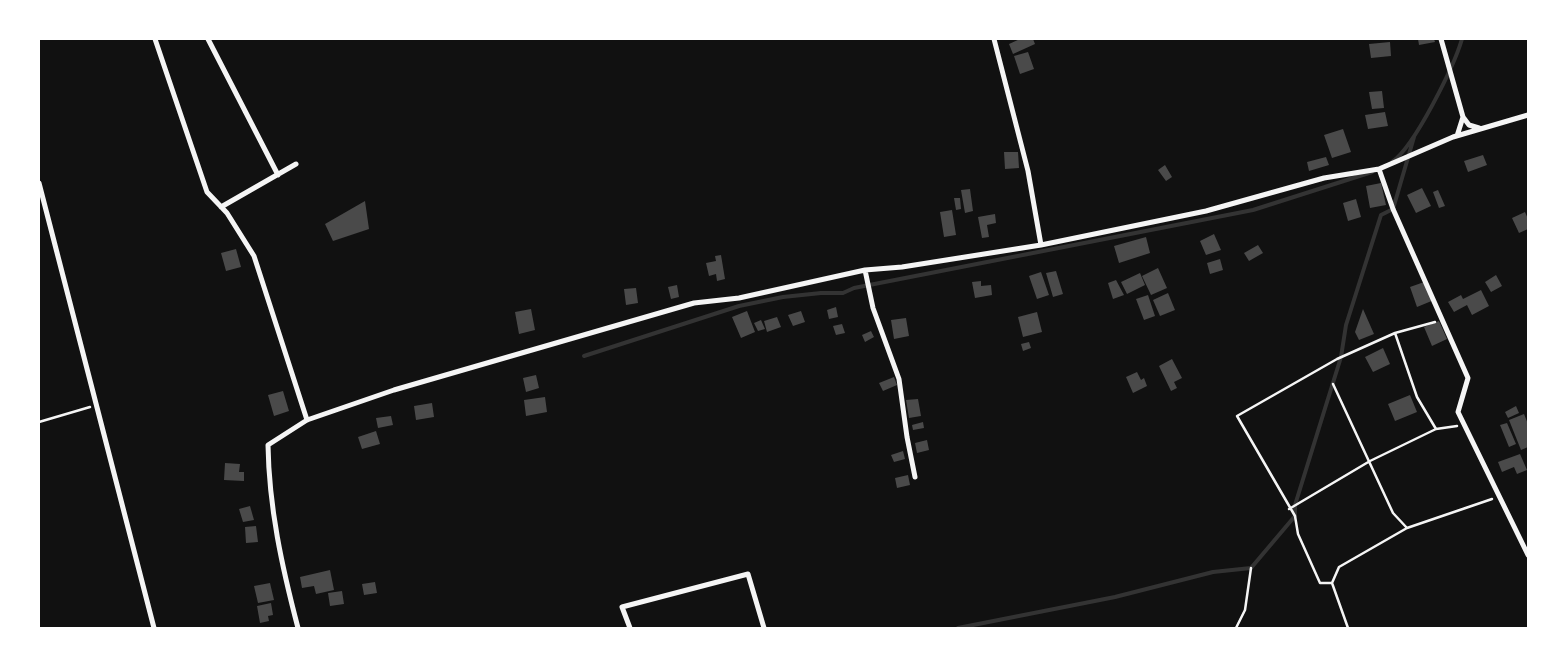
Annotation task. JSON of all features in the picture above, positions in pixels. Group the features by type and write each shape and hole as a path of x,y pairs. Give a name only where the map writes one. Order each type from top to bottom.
{"street":[{"path":"155,39 207,192 221,207 254,256 307,420"},
{"path":"208,39 278,175"},
{"path":"994,39 1028,170 1041,245"},
{"path":"1441,39 1463,117 1469,125 1480,129"},
{"path":"298,628 279,557 268,483 268,445 307,420 394,390 694,303 739,298 865,270 902,267 1041,245 1206,211 1324,178 1379,169 1457,136 1528,115"},
{"path":"1457,136 1463,117"},
{"path":"221,207 296,164"},
{"path":"1379,169 1393,209 1444,320 1468,378 1458,412 1528,555"},
{"path":"39,183 98,405 154,628"},
{"path":"865,270 873,308 899,378 907,438 915,477"},
{"path":"630,628 622,606 748,574 764,628"}],"path":[{"path":"1332,583 1320,582 1298,534 1295,516 1289,509 1237,416 1337,359 1395,333 1444,320"},
{"path":"1395,333 1414,390 1436,429"},
{"path":"1333,384 1393,513 1406,528"},
{"path":"39,422 69,411 98,405"},
{"path":"1289,509 1370,461 1436,429 1464,425"},
{"path":"1348,628 1332,583 1340,567 1406,528 1499,497"},
{"path":"1236,628 1245,610 1251,568"}],"building":[{"path":"1020,39 1033,39 1035,44 1013,54 1009,44"},
{"path":"1418,39 1434,39 1435,42 1419,45"},
{"path":"1390,42 1391,56 1371,58 1369,44"},
{"path":"1028,52 1034,69 1020,74 1014,56"},
{"path":"1382,91 1384,108 1372,109 1369,92"},
{"path":"1385,112 1388,126 1368,129 1365,115"},
{"path":"1343,129 1351,152 1332,158 1324,135"},
{"path":"1004,152 1018,152 1019,168 1005,169"},
{"path":"1483,155 1487,165 1468,172 1464,161"},
{"path":"1326,157 1329,165 1309,171 1307,162"},
{"path":"1165,165 1172,177 1166,181 1158,170"},
{"path":"1381,183 1386,205 1370,208 1366,186"},
{"path":"1422,188 1431,206 1416,213 1407,195"},
{"path":"970,189 973,211 965,213 961,190"},
{"path":"1438,190 1445,206 1439,208 1433,192"},
{"path":"954,198 960,198 961,209 956,210"},
{"path":"1356,199 1361,217 1348,221 1343,203"},
{"path":"365,201 369,229 333,241 325,224"},
{"path":"952,210 956,235 944,237 940,212"},
{"path":"1525,212 1528,219 1528,229 1519,233 1512,218"},
{"path":"995,214 996,223 987,225 989,237 982,238 978,217"},
{"path":"1214,234 1221,250 1206,255 1200,241"},
{"path":"1146,237 1150,253 1119,263 1114,246"},
{"path":"1258,245 1263,253 1249,261 1244,253"},
{"path":"236,249 241,267 226,271 221,253"},
{"path":"721,255 725,279 717,281 716,274 709,276 706,263 716,261 715,256"},
{"path":"1220,259 1223,270 1210,274 1207,263"},
{"path":"1158,268 1167,288 1151,295 1142,276"},
{"path":"1056,271 1063,294 1053,297 1046,273"},
{"path":"1041,272 1049,295 1037,299 1029,276"},
{"path":"1140,273 1145,285 1127,294 1121,282"},
{"path":"1496,275 1502,286 1491,292 1485,282"},
{"path":"1116,280 1124,295 1113,299 1108,283"},
{"path":"981,281 981,286 991,285 992,295 975,298 972,282"},
{"path":"1427,281 1434,300 1417,307 1410,287"},
{"path":"677,285 679,297 671,299 668,287"},
{"path":"636,288 638,303 626,305 624,289"},
{"path":"1481,290 1489,306 1472,315 1467,305 1454,312 1448,302 1461,295 1463,299"},
{"path":"1168,293 1175,310 1160,316 1153,300"},
{"path":"1148,295 1155,316 1144,320 1136,299"},
{"path":"836,307 838,317 829,319 827,310"},
{"path":"531,309 535,330 519,334 515,312"},
{"path":"1363,309 1374,334 1359,340 1355,332"},
{"path":"747,311 755,332 741,338 732,317"},
{"path":"801,311 805,322 793,326 788,315"},
{"path":"1037,312 1042,332 1023,337 1018,317"},
{"path":"777,317 781,327 767,332 764,321"},
{"path":"906,318 909,336 894,339 891,320"},
{"path":"761,320 765,329 758,331 754,323"},
{"path":"1439,321 1447,339 1432,346 1424,327"},
{"path":"842,324 845,333 836,335 833,326"},
{"path":"871,331 874,337 865,342 862,335"},
{"path":"1029,342 1031,348 1023,351 1021,344"},
{"path":"1383,348 1390,364 1373,372 1365,357"},
{"path":"1172,359 1182,378 1174,382 1177,388 1171,391 1159,366"},
{"path":"1137,372 1141,380 1144,378 1147,386 1133,393 1126,377"},
{"path":"536,375 539,388 526,392 523,378"},
{"path":"894,377 897,385 883,391 879,383"},
{"path":"283,391 289,411 274,416 268,395"},
{"path":"1410,395 1417,412 1395,421 1388,404"},
{"path":"545,397 547,412 526,416 524,400"},
{"path":"918,399 921,416 909,418 906,400"},
{"path":"432,403 434,417 416,420 414,406"},
{"path":"1516,406 1519,413 1508,418 1505,412"},
{"path":"1524,414 1528,424 1528,447 1521,450 1509,420"},
{"path":"391,416 393,425 378,428 376,418"},
{"path":"923,422 924,428 913,430 912,425"},
{"path":"1507,423 1516,444 1509,447 1500,425"},
{"path":"376,431 380,444 362,449 358,437"},
{"path":"927,440 929,450 917,453 915,443"},
{"path":"903,451 905,459 894,462 891,455"},
{"path":"1520,454 1527,470 1517,474 1514,467 1502,472 1498,462"},
{"path":"225,463 240,464 239,472 244,472 244,481 224,480"},
{"path":"908,475 910,485 897,488 895,478"},
{"path":"250,506 254,520 243,522 239,509"},
{"path":"256,526 258,542 246,543 245,527"},
{"path":"330,570 334,590 316,594 314,586 302,588 300,577"},
{"path":"375,582 377,593 364,595 362,584"},
{"path":"270,583 274,600 258,603 254,586"},
{"path":"342,591 344,604 330,606 328,593"},
{"path":"271,603 273,615 268,616 269,621 260,623 257,606"}],"waterway":[{"path":"1392,162 1412,140 1433,105 1462,39"},
{"path":"958,628 1115,597 1213,572 1251,568 1295,516 1295,505 1341,357 1346,325 1381,215 1393,209 1414,137"},
{"path":"584,356 739,306 783,297 843,293 854,288 1253,210 1372,172"}]}
